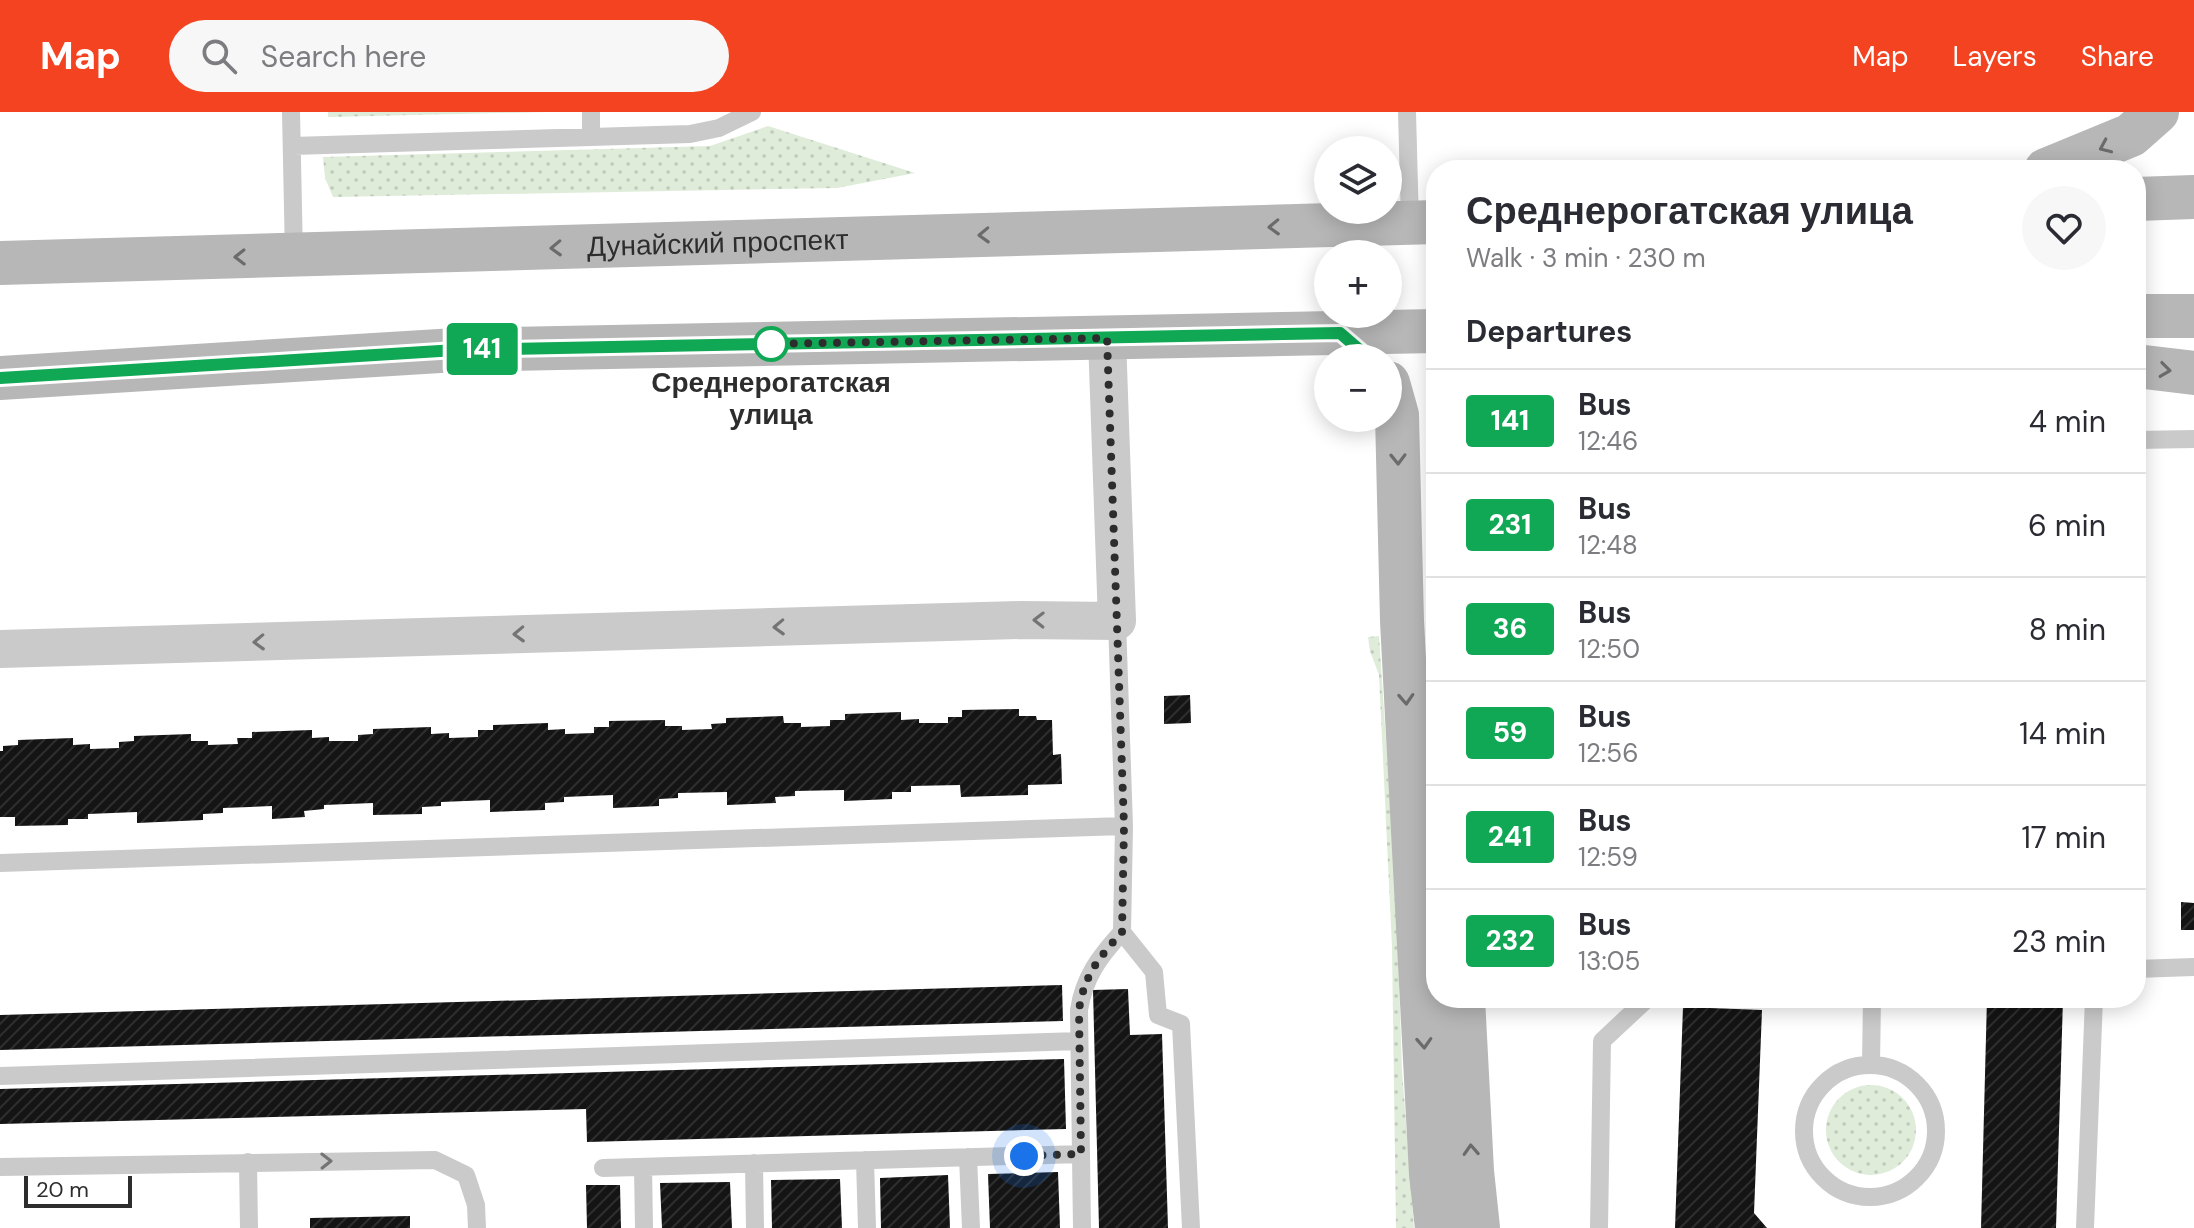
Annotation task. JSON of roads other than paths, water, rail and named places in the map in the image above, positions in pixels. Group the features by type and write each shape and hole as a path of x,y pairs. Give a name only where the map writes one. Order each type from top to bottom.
{"main road":[{"path":"2070,160 2131,135 2157,112"},
{"path":"2146,199 2194,197"},
{"name":"Дунайский проспект","path":"0,263 1423,223"},
{"path":"2146,316 2194,316"},
{"path":"1365,344 1426,333"},
{"path":"0,378 456,350 1107,338 1314,345"},
{"path":"2146,367 2194,373"},
{"path":"1397,432 1402,621 1431,1174 1437,1228"},
{"path":"1464,1008 1478,1228"}],"street":[{"path":"0,649 1021,620 1117,621 1107,338"}],"lane":[{"path":"291,112 294,256"},
{"path":"591,112 591,137"},
{"path":"292,146 690,134 719,128 752,112"},
{"path":"1407,112 1423,223"},
{"path":"2146,440 2194,439"},
{"path":"1117,621 1124,826 1122,932 1154,972 1158,1015 1181,1024 1191,1228"},
{"path":"0,863 1124,826"},
{"path":"1082,1228 1079,1041 1083,987 1100,957 1122,932"},
{"path":"2146,969 2194,967"},
{"path":"1599,1228 1602,1041 1637,1008"},
{"path":"1871,1065 1872,1008"},
{"path":"2085,1228 2094,1008"},
{"path":"0,1076 1079,1041"},
{"path":"1871,1065 1893,1069 1914,1081 1926,1096 1936,1130 1932,1153 1913,1181 1885,1196 1854,1196 1823,1179 1814,1168 1804,1146 1804,1118 1819,1087 1838,1072 1871,1065"},
{"path":"603,1168 1081,1154"},
{"path":"968,1157 971,1228"},
{"path":"0,1167 435,1160 466,1175 476,1205 477,1228"},
{"path":"865,1160 867,1228"},
{"path":"248,1162 249,1228"},
{"path":"754,1163 755,1228"},
{"path":"643,1167 644,1228"}],"place":[{"name":"Среднерогатская улица","path":"771,344"}]}
